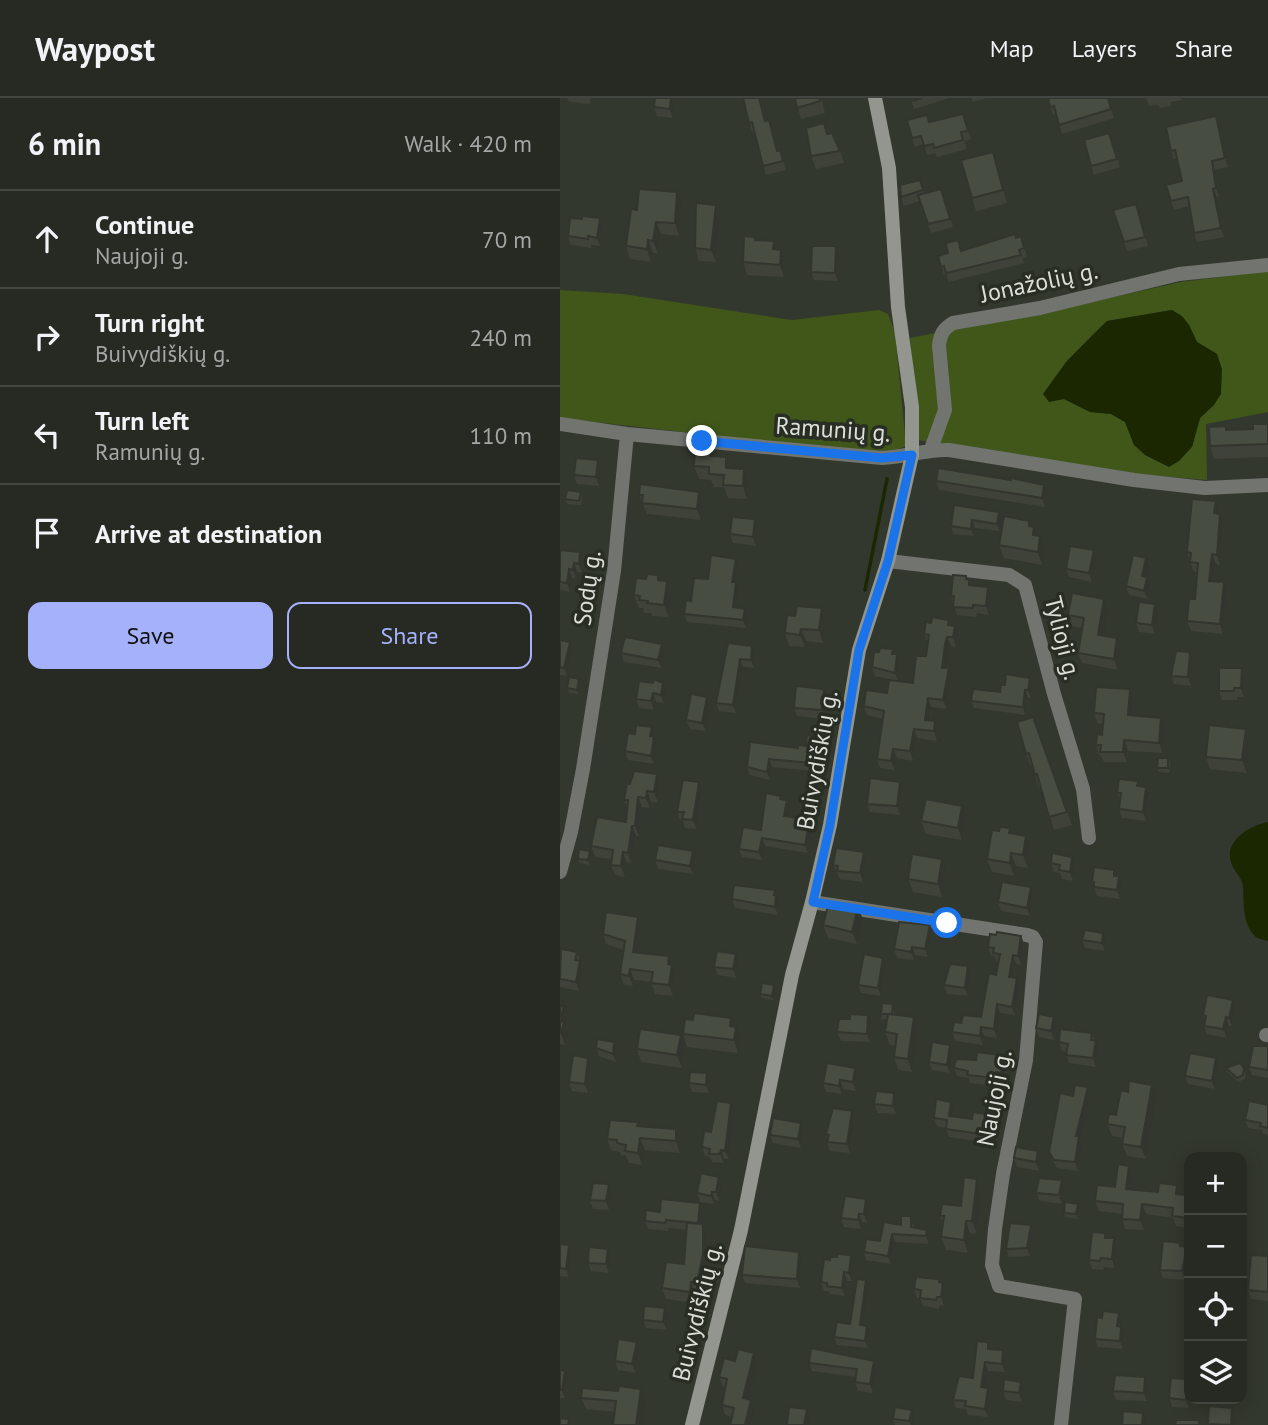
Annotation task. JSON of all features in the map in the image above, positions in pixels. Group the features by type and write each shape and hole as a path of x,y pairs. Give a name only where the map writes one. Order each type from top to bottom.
{"main road":[{"name":"Buivydiškių g.","path":"692,1425 741,1230 792,975 813,902 830,825 859,650 888,561 912,455 912,407 898,307 889,168 875,98"}],"street":[{"name":"Jonažolių g.","path":"931,449 945,410 940,336 945,328 953,323 1040,308 1179,274 1268,265"},
{"name":"Ramunių g.","path":"560,424 627,434 882,458 912,455 931,449 949,450 1134,480 1205,488 1268,485"},
{"name":"Sodų g.","path":"560,872 583,769 614,571 627,434"},
{"name":"Tylioji g.","path":"888,561 1009,575 1025,585 1083,789 1089,838"},
{"name":"Naujoji g.","path":"813,902 1027,935 1033,937 1036,942 1026,1060 1003,1174 992,1265 999,1286 1075,1299 1062,1425"}],"shaded area":[{"path":"1268,271 1268,412 1206,424 1207,480 1134,474 919,440 910,338 1181,282","holes":["1172,310 1189,325 1197,342 1217,354 1214,405 1200,418 1192,447 1134,445 1125,422 1111,414 1090,412 1064,399 1066,362 1107,321"]},
{"path":"560,290 623,294 792,320 879,310 888,314 895,332 906,446 891,452 752,440 560,418"},
{"path":"1172,310 1182,316 1197,342 1217,354 1222,369 1221,394 1200,418 1192,447 1169,467 1145,455 1134,445 1125,422 1111,414 1090,412 1064,399 1049,402 1043,394 1066,362 1107,321"},
{"path":"1268,822 1268,941 1257,938 1249,927 1242,883 1232,865 1230,854 1231,847 1240,835 1254,826"}],"building":[{"path":"655,98 671,98 670,109 654,107"},
{"path":"743,98 759,98 765,121 769,120 777,151 780,150 783,161 763,166"},
{"path":"795,98 820,98 820,101 797,108"},
{"path":"1048,98 1108,98 1111,109 1059,125 1054,106 1050,107"},
{"path":"963,114 968,131 961,132 963,140 934,148 933,144 924,146 921,136 912,138 907,120 927,115 929,122"},
{"path":"1216,116 1225,158 1212,161 1216,188 1213,189 1221,228 1194,233 1188,197 1171,201 1166,185 1182,181 1166,127"},
{"path":"824,123 827,134 832,133 840,151 811,156 806,128"},
{"path":"1109,133 1117,159 1091,166 1084,140"},
{"path":"993,152 1003,190 972,198 961,160"},
{"path":"920,180 923,190 901,197 900,185"},
{"path":"639,189 677,192 675,223 656,222 653,241 648,240 647,249 626,246 631,209 637,210"},
{"path":"941,189 950,219 928,224 918,195"},
{"path":"696,203 716,205 711,250 695,248"},
{"path":"1136,204 1145,237 1124,242 1113,210"},
{"path":"582,216 600,218 597,238 568,236 570,218 582,219"},
{"path":"1015,234 1016,238 1021,236 1024,248 1019,250 1021,255 946,273 944,266 941,267 938,256 948,253 946,243 958,240 961,251"},
{"path":"744,236 755,237 755,240 774,241 773,249 781,250 780,265 743,262"},
{"path":"812,246 836,246 835,273 811,272"},
{"path":"1253,424 1268,424 1268,444 1210,446 1209,427 1226,426 1226,430 1253,429"},
{"path":"695,449 711,450 711,456 726,457 726,468 744,469 743,486 723,485 724,475 709,474 709,467 694,466"},
{"path":"576,458 598,460 596,477 574,475"},
{"path":"938,468 1044,485 1042,498 936,481"},
{"path":"640,484 699,492 697,509 642,503 643,495 639,495"},
{"path":"567,490 581,492 579,501 565,499"},
{"path":"1192,499 1216,501 1214,513 1220,514 1217,555 1212,554 1209,581 1224,582 1220,624 1187,621 1189,599 1195,599 1198,563 1190,562 1191,553 1187,552"},
{"path":"954,505 999,512 997,524 972,520 971,529 951,526"},
{"path":"1004,516 1029,521 1029,526 1034,527 1033,535 1040,536 1038,552 999,545"},
{"path":"732,517 755,519 753,537 730,534"},
{"path":"1070,546 1094,550 1089,573 1066,569"},
{"path":"560,550 580,552 579,564 574,563 573,570 569,569 567,583 560,582"},
{"path":"711,555 736,559 732,582 736,582 733,607 745,609 743,620 684,614 686,600 691,601 694,578 708,579"},
{"path":"1133,555 1146,558 1142,576 1147,577 1144,591 1126,586"},
{"path":"647,574 658,575 658,580 667,581 664,605 647,603 648,601 639,600 640,596 634,595 636,578 646,579"},
{"path":"953,575 966,576 969,585 988,587 986,606 953,607"},
{"path":"1072,593 1104,599 1098,635 1117,638 1114,659 1078,653 1084,618 1068,615"},
{"path":"1139,602 1155,604 1152,625 1136,623"},
{"path":"797,606 822,608 819,630 801,629 800,635 785,633 787,615 795,616"},
{"path":"932,617 949,620 948,625 955,626 953,637 947,637 945,645 942,668 949,668 943,700 928,698 925,720 935,721 934,731 914,729 910,751 893,749 891,761 877,759 884,711 864,706 866,690 887,693 889,680 913,683 916,656 926,656 929,635 924,634 926,622 931,623"},
{"path":"625,637 662,644 658,660 621,653"},
{"path":"560,640 570,642 564,668 560,667"},
{"path":"728,643 752,646 751,660 740,659 733,705 716,703"},
{"path":"880,648 893,649 892,654 897,654 895,673 872,667 874,652 879,652"},
{"path":"1176,651 1190,652 1188,677 1171,676"},
{"path":"1219,668 1242,668 1241,688 1219,691"},
{"path":"1006,674 1030,678 1023,707 971,701 973,689 1000,692 1001,685 1005,685"},
{"path":"569,677 579,679 577,690 567,688"},
{"path":"654,679 663,683 661,695 653,693 651,701 636,699 639,681 653,683"},
{"path":"796,686 824,689 822,710 794,708"},
{"path":"1096,687 1130,689 1128,715 1161,718 1159,743 1124,740 1123,752 1100,752 1101,745 1096,745 1097,734 1102,735 1104,714 1094,713"},
{"path":"691,694 707,697 702,723 686,720"},
{"path":"1033,717 1067,812 1049,817 1037,774 1035,775 1029,753 1026,754 1017,722"},
{"path":"636,725 652,727 650,736 654,737 651,756 625,751 628,733 635,734"},
{"path":"1209,725 1246,729 1242,760 1206,757"},
{"path":"807,735 826,738 822,764 769,759 767,772 747,767 750,742 798,748 798,745 806,746"},
{"path":"1158,758 1168,758 1168,768 1157,768"},
{"path":"634,771 657,774 654,792 647,791 646,798 638,797 635,826 632,826 628,853 623,852 621,866 611,865 613,850 591,846 597,817 626,822 628,800 624,800 627,784 630,784"},
{"path":"870,778 900,782 897,806 867,804"},
{"path":"1119,779 1138,781 1137,786 1146,787 1143,812 1119,809"},
{"path":"683,780 699,782 693,820 682,819 684,812 677,812"},
{"path":"766,793 787,800 784,816 810,820 805,845 762,838 759,852 739,849 743,827 761,830"},
{"path":"926,799 962,806 958,828 921,821"},
{"path":"1000,827 1010,828 1009,833 1026,836 1023,855 1011,853 1010,863 987,859 992,830 999,831"},
{"path":"658,845 693,851 690,866 655,860"},
{"path":"836,848 864,852 860,873 837,871 838,866 833,865"},
{"path":"579,849 590,851 588,860 578,859"},
{"path":"1052,853 1072,857 1070,872 1059,870 1060,865 1051,863"},
{"path":"912,854 942,859 938,884 908,879"},
{"path":"1094,867 1114,870 1114,876 1119,876 1117,890 1094,887"},
{"path":"1002,882 1031,887 1027,908 998,902"},
{"path":"734,885 775,890 775,907 732,899"},
{"path":"829,902 858,907 852,932 823,925"},
{"path":"606,912 638,917 633,952 669,956 668,964 672,965 669,985 651,983 653,972 630,969 629,976 620,974 625,941 603,934"},
{"path":"899,922 930,925 925,949 912,947 911,952 894,949"},
{"path":"1085,930 1103,933 1102,943 1082,940"},
{"path":"997,932 1021,936 1018,956 1013,955 1009,977 1017,978 1012,1007 997,1004 994,1029 981,1027 980,1036 952,1032 954,1022 961,1023 963,1015 981,1017 989,973 996,975 1000,954 993,953 994,948 988,947 990,934 996,935"},
{"path":"561,949 577,952 575,960 580,961 576,982 560,979"},
{"path":"717,951 736,954 733,969 714,967"},
{"path":"864,954 883,958 878,988 858,985"},
{"path":"950,964 968,966 965,988 944,985"},
{"path":"762,983 774,985 772,996 760,994"},
{"path":"1207,995 1233,1000 1223,1029 1204,1026"},
{"path":"882,1003 893,1004 892,1014 881,1014"},
{"path":"694,1013 731,1018 730,1026 736,1027 734,1040 683,1034 685,1019 693,1020"},
{"path":"850,1014 868,1015 867,1034 837,1032 839,1019 850,1019"},
{"path":"888,1014 914,1017 908,1059 894,1057 897,1034 885,1032"},
{"path":"1039,1014 1054,1017 1051,1031 1036,1028"},
{"path":"640,1029 681,1035 677,1055 637,1049"},
{"path":"1060,1029 1092,1033 1091,1040 1096,1040 1093,1058 1066,1055 1068,1044 1059,1042"},
{"path":"597,1039 614,1042 613,1054 596,1048"},
{"path":"932,1042 950,1045 947,1065 929,1062"},
{"path":"1253,1046 1268,1046 1268,1070 1249,1067"},
{"path":"977,1052 999,1055 998,1062 1003,1063 1001,1073 996,1072 995,1078 967,1075 968,1071 954,1068 956,1059 976,1060"},
{"path":"1190,1053 1216,1058 1212,1081 1185,1076"},
{"path":"573,1055 588,1058 585,1084 569,1082"},
{"path":"827,1063 855,1068 853,1082 840,1080 839,1086 823,1083"},
{"path":"1240,1063 1244,1068 1243,1075 1237,1078 1226,1068"},
{"path":"690,1072 707,1073 706,1085 689,1083"},
{"path":"1129,1081 1152,1085 1141,1147 1122,1144 1125,1127 1107,1124 1109,1114 1116,1115 1121,1090 1128,1092"},
{"path":"1075,1085 1088,1087 1076,1136 1079,1136 1075,1162 1054,1160 1049,1152 1060,1093 1073,1096"},
{"path":"876,1091 894,1093 893,1106 874,1104"},
{"path":"936,1099 951,1102 949,1116 972,1119 973,1112 992,1115 992,1134 946,1129 947,1120 934,1118"},
{"path":"717,1101 731,1103 725,1151 709,1154 710,1149 702,1147 704,1131 711,1132"},
{"path":"1249,1101 1268,1105 1268,1128 1260,1126 1261,1123 1245,1120"},
{"path":"833,1108 852,1111 847,1144 827,1142 829,1135 826,1134"},
{"path":"773,1118 801,1123 798,1139 770,1135"},
{"path":"610,1120 638,1122 637,1126 676,1129 676,1141 640,1138 638,1153 625,1151 626,1145 607,1139"},
{"path":"1016,1147 1038,1151 1036,1162 1014,1158"},
{"path":"1118,1164 1129,1166 1126,1189 1158,1192 1159,1183 1177,1185 1176,1194 1184,1195 1184,1218 1172,1216 1173,1208 1142,1204 1140,1220 1122,1219 1123,1204 1095,1201 1097,1185 1115,1187"},
{"path":"701,1173 719,1177 716,1192 712,1192 711,1196 697,1193"},
{"path":"964,1177 977,1179 972,1221 966,1221 964,1240 941,1237 944,1216 940,1216 942,1204 961,1206"},
{"path":"1039,1178 1062,1180 1059,1195 1036,1193"},
{"path":"593,1183 609,1184 606,1201 590,1200"},
{"path":"845,1196 866,1199 864,1214 859,1214 858,1220 841,1218"},
{"path":"661,1199 700,1203 698,1223 645,1221 646,1210 660,1212"},
{"path":"1065,1202 1078,1204 1076,1214 1064,1213"},
{"path":"901,1216 911,1216 911,1227 927,1230 926,1236 892,1234 888,1256 864,1252 866,1239 880,1241 884,1222 901,1225"},
{"path":"687,1223 703,1224 703,1254 697,1283 691,1282 690,1292 662,1288 666,1262 684,1264"},
{"path":"1010,1223 1031,1225 1027,1248 1006,1249"},
{"path":"1092,1232 1105,1233 1105,1238 1114,1238 1112,1259 1089,1260"},
{"path":"1163,1241 1180,1243 1180,1246 1184,1247 1182,1271 1160,1270"},
{"path":"560,1244 569,1245 566,1269 560,1268"},
{"path":"745,1246 799,1252 797,1279 742,1275"},
{"path":"589,1247 608,1249 606,1264 588,1263"},
{"path":"838,1254 851,1255 849,1273 844,1272 842,1288 827,1286 827,1283 821,1282 824,1259 830,1260 830,1257 837,1257"},
{"path":"1251,1255 1268,1256 1268,1292 1248,1290"},
{"path":"916,1277 939,1279 939,1282 943,1283 941,1297 936,1300 920,1298 921,1290 914,1289"},
{"path":"857,1279 866,1280 860,1325 867,1326 865,1341 834,1337 837,1322 850,1324"},
{"path":"644,1306 665,1308 663,1322 643,1320"},
{"path":"1103,1311 1119,1313 1117,1326 1121,1327 1120,1341 1095,1339 1097,1317 1102,1318"},
{"path":"618,1339 637,1342 632,1364 615,1361"},
{"path":"977,1341 988,1342 988,1349 1003,1350 1002,1364 985,1362 981,1387 988,1388 985,1409 965,1406 966,1401 953,1400 959,1376 973,1378"},
{"path":"811,1348 874,1361 870,1384 855,1382 857,1369 809,1363"},
{"path":"738,1349 754,1353 743,1398 751,1400 745,1425 730,1425 734,1408 722,1405 727,1379 719,1377 724,1358 735,1361"},
{"path":"560,1370 565,1371 562,1390 560,1390"},
{"path":"1115,1375 1145,1377 1144,1393 1113,1391"},
{"path":"1171,1378 1184,1379 1184,1400 1169,1398"},
{"path":"1004,1379 1021,1382 1019,1393 1003,1391"},
{"path":"619,1386 641,1389 636,1425 613,1425 616,1401 581,1398 582,1388 618,1391"},
{"path":"1209,1406 1232,1408 1231,1425 1208,1424"},
{"path":"789,1407 807,1409 804,1425 787,1425"},
{"path":"895,1407 912,1410 909,1421 893,1419"},
{"path":"1123,1411 1143,1413 1142,1425 1122,1425"},
{"path":"560,1418 569,1419 568,1425 560,1425"},
{"path":"1176,1420 1199,1420 1199,1425 1175,1425"}],"waterway":[{"path":"865,590 887,479"}],"route":[{"path":"702,441 882,458 912,455 888,561 859,650 830,825 813,902 947,923"}]}
